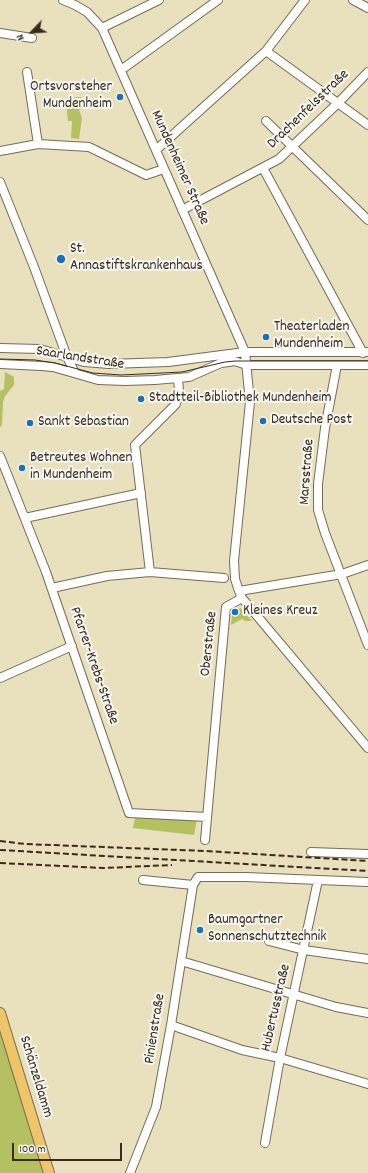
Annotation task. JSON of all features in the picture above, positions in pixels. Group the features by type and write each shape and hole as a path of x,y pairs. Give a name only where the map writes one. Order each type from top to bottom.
{"main road":[{"name":"Schänzeldamm","path":"0,1013 49,1173"}],"street":[{"name":"Mundenheimer Straße","path":"63,0 88,12 102,28 245,352 247,366"},
{"path":"102,28 159,0"},
{"path":"121,70 218,0"},
{"path":"156,150 266,51 305,0"},
{"path":"353,0 368,8"},
{"path":"0,33 32,38"},
{"path":"266,51 368,125"},
{"path":"27,72 38,144"},
{"name":"Drachenfelsstraße","path":"182,210 278,159 338,103 368,72"},
{"path":"266,121 368,220"},
{"path":"0,151 38,144 89,147 146,175 164,169"},
{"path":"263,168 365,352 368,363"},
{"path":"0,182 34,267 67,357 75,373"},
{"name":"Saarlandstraße","path":"0,348 40,349 94,363 140,364 245,352 365,352"},
{"name":"Saarlandstraße","path":"0,364 41,366 107,381 143,381 178,379 192,376 225,362 234,361 247,366 337,365 368,363"},
{"name":"Marsstraße","path":"337,365 325,428 318,484 318,510 325,533 368,645"},
{"path":"247,366 250,402 234,561 235,578 240,595 368,748"},
{"path":"150,572 135,445 176,404 179,392 178,379"},
{"name":"Pfarrer-Krebs-Straße","path":"0,456 52,588 129,813 207,817"},
{"path":"25,518 141,494"},
{"path":"240,595 342,574 368,565"},
{"path":"52,588 107,576 150,572 224,578"},
{"name":"Oberstraße","path":"205,840 226,607 240,595"},
{"path":"0,678 72,646"},
{"path":"311,852 368,854"},
{"path":"143,880 193,884 198,877 246,877 368,882"},
{"name":"Hubertusstraße","path":"265,1143 280,1058 318,880"},
{"name":"Pinienstraße","path":"130,1173 156,1107 171,1026 193,884"},
{"path":"269,941 304,950 368,959"},
{"path":"181,961 336,1007 368,1013"},
{"path":"171,1026 242,1050 280,1058 368,1084"}],"green space":[{"path":"81,97 83,108 79,110 82,118 79,139 71,138 72,121 68,121 66,98"},
{"path":"5,372 14,377 14,385 5,396 3,402 2,425 0,427 0,391 4,389"},
{"path":"241,608 252,621 245,621 242,619 231,625 232,615 229,614 229,611 234,613"},
{"path":"156,816 197,819 194,835 133,828 135,818"},
{"path":"0,1029 4,1042 45,1173 0,1173"}],"tram line":[{"path":"0,359 35,360 55,363 93,373 121,375 182,372 235,361 368,361"}],"railway":[{"path":"0,841 25,844 206,851 368,861"},
{"path":"0,850 368,871"},
{"path":"0,863 103,868 172,865"}],"place":[{"name":"Ortsvorsteher Mundenheim","path":"120,97"},
{"name":"St. Annastiftskrankenhaus","path":"61,259"},
{"name":"Theaterladen Mundenheim","path":"266,337"},
{"name":"Stadtteil-Bibliothek Mundenheim","path":"141,399"},
{"name":"Deutsche Post","path":"263,421"},
{"name":"Sankt Sebastian","path":"30,423"},
{"name":"Betreutes Wohnen in Mundenheim","path":"22,468"},
{"name":"Kleines Kreuz","path":"235,612"},
{"name":"Baumgartner Sonnenschutztechnik","path":"200,930"}]}
